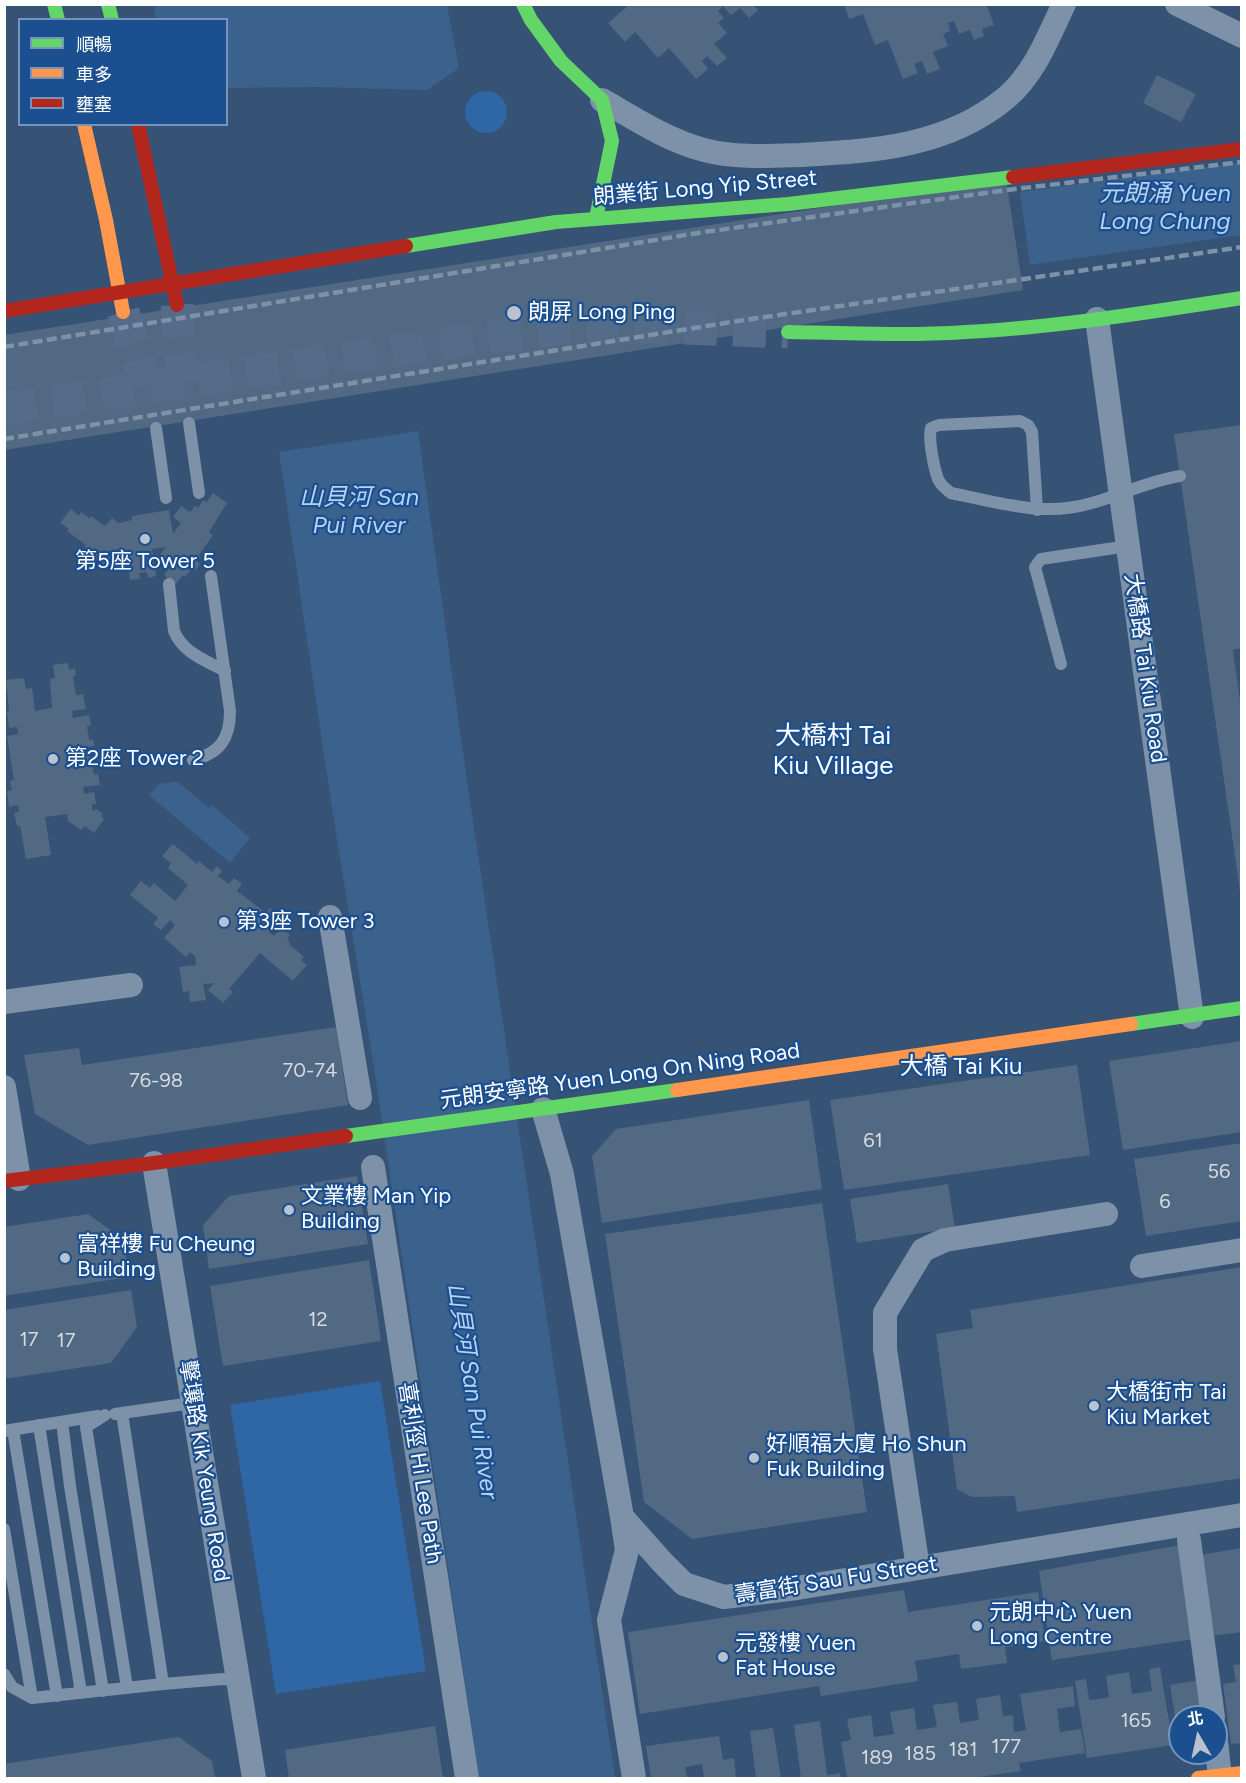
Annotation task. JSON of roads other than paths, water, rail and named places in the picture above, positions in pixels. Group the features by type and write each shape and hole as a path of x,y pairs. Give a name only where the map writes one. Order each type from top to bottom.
{"main road":[{"path":"523,4 531,20 561,61 602,100 612,141 596,218"},
{"path":"84,126 123,312"},
{"path":"138,126 174,282 177,305"},
{"name":"朗業街 Long Yip Street","path":"4,311 544,224 788,204 1242,149"},
{"path":"788,332 988,331 1097,319 1242,298"},
{"name":"元朗安寧路 Yuen Long On Ning Road","path":"12,1180 154,1163 539,1110 1242,1008"}],"street":[{"path":"602,100 683,144 707,151 777,156 888,149 947,133 977,118 1006,98 1024,80 1035,63 1064,4"},
{"path":"1177,4 1242,36"},
{"name":"大橋路 Tai Kiu Road","path":"1097,319 1192,1017"},
{"path":"330,917 360,1098"},
{"path":"4,1002 131,985"},
{"path":"4,1087 12,1180"},
{"path":"539,1110 562,1174 627,1550 609,1620 634,1779"},
{"name":"擊壤路 Kik Yeung Road","path":"154,1163 254,1779"},
{"name":"喜利徑 Hi Lee Path","path":"373,1167 467,1779"},
{"path":"918,1568 885,1349 885,1313 923,1250 933,1244 945,1240 1106,1214"},
{"path":"1142,1266 1242,1250"},
{"name":"壽富街 Sau Fu Street","path":"622,1517 684,1584 724,1597 797,1588 1242,1515"},
{"path":"1189,1540 1211,1705"}],"lane":[{"path":"1037,510 1032,432 1028,425 1020,421 939,425 931,428 929,435 938,479 944,488 951,493 1037,510 1086,505 1164,478 1180,476"},
{"path":"189,423 199,493"},
{"path":"156,428 166,498"},
{"path":"1061,664 1035,567 1037,563 1041,559 1128,546"},
{"path":"193,760 206,756 217,748 226,738 230,725 225,671 211,576"},
{"path":"169,584 174,631 177,638 187,650 225,671"},
{"path":"57,1696 9,1431 192,1403"},
{"path":"122,1413 163,1684"},
{"path":"105,1415 86,1427 127,1688"},
{"path":"62,1422 103,1691"},
{"path":"39,1425 81,1693"},
{"path":"4,1529 32,1698"},
{"path":"4,1674 12,1687 32,1698 223,1679 239,1681"}],"water":[{"path":"154,5 447,5 459,68 427,90 317,87 228,88 228,18 156,18"},
{"name":"元朗涌 Yuen Long Chung","path":"1241,162 1241,235 1030,265 1020,192"},
{"name":"山貝河 San Pui River","path":"418,431 467,780 615,1778 479,1778 377,1087 331,802 279,452"},
{"path":"177,781 209,808 212,805 250,838 230,863 149,795 159,784"}],"tunnel":[{"path":"177,305 183,382"},
{"path":"123,312 146,387"},
{"path":"4,409 442,343 544,330 634,326 788,332"}],"railway":[{"path":"4,347 704,232 1007,190 1242,162"},
{"path":"4,439 738,321 1242,247"}],"place":[{"name":"朗屏 Long Ping","path":"514,313"},
{"name":"第5座 Tower 5","path":"145,539"},
{"name":"第2座 Tower 2","path":"53,759"},
{"name":"第3座 Tower 3","path":"224,922"},
{"name":"文業樓 Man Yip Building","path":"289,1210"},
{"name":"富祥樓 Fu Cheung Building","path":"65,1258"},
{"name":"大橋街市 Tai Kiu Market","path":"1094,1406"},
{"name":"好順福大廈 Ho Shun Fuk Building","path":"754,1458"},
{"name":"元朗中心 Yuen Long Centre","path":"977,1626"},
{"name":"元發樓 Yuen Fat House","path":"723,1657"}],"district":[{"name":"大橋村 Tai Kiu Village","path":"833,751"},
{"name":"大橋 Tai Kiu","path":"961,1067"}]}
